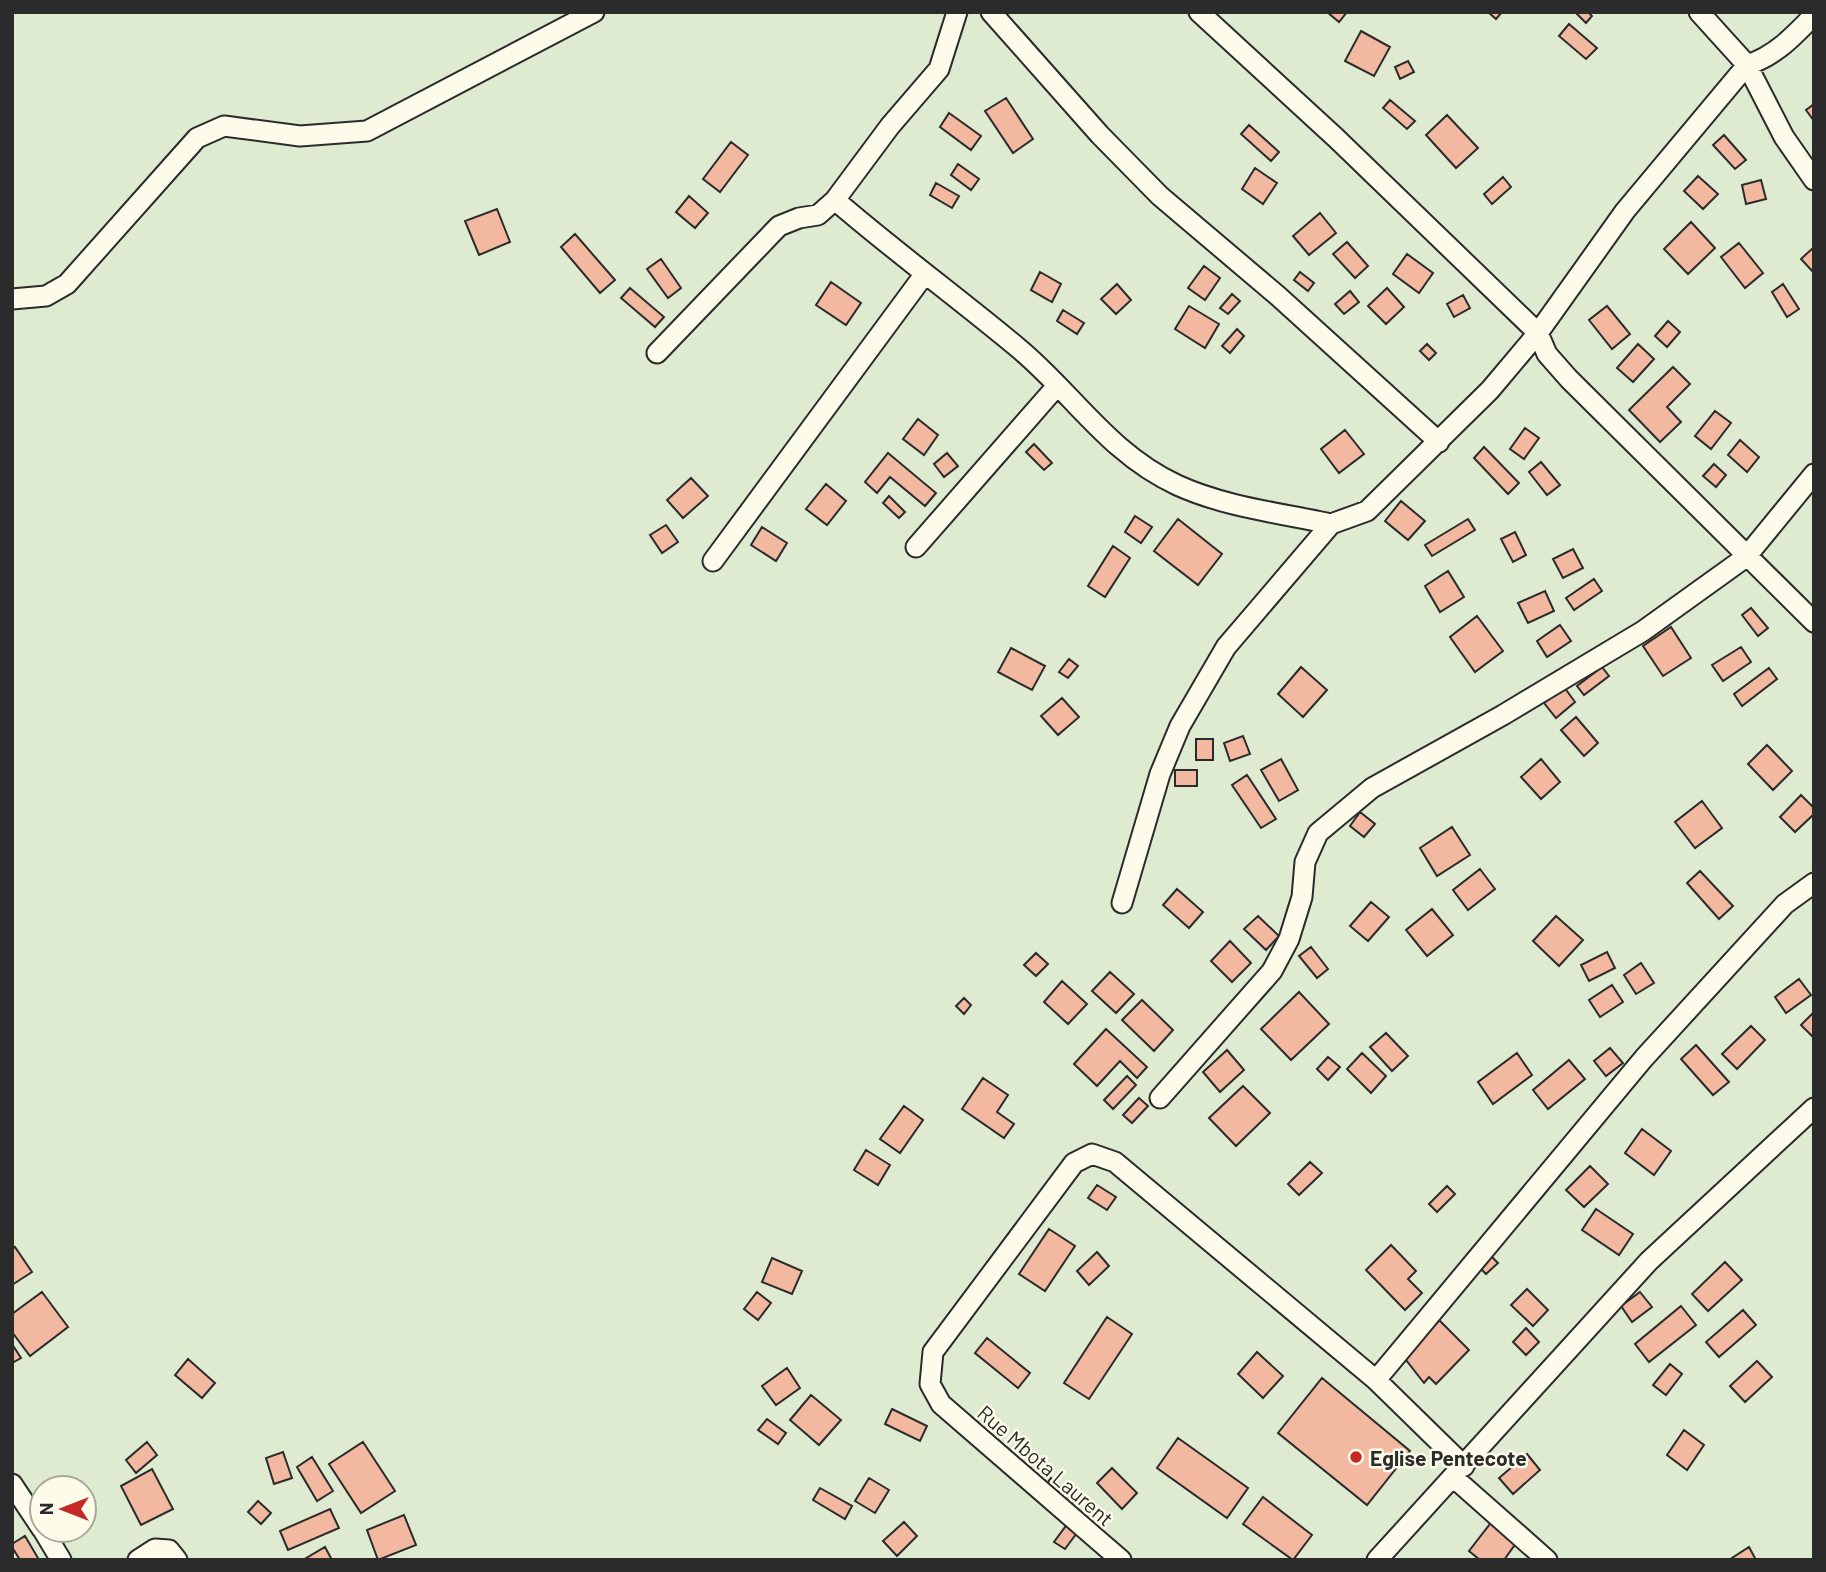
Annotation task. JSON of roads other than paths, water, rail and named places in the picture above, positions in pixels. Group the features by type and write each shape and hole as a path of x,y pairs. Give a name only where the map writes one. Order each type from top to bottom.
{"street":[{"path":"12,299 46,296 66,284 197,138 224,126 300,135 367,131 594,12"},
{"path":"657,354 779,226 818,215 835,200 890,126 939,69 957,12"},
{"path":"990,12 1100,135 1160,196 1278,296 1439,442"},
{"path":"1199,12 1336,138 1538,333 1547,354 1569,379 1814,622"},
{"path":"1699,12 1748,65 1784,137 1814,180"},
{"path":"1122,903 1160,774 1180,726 1226,648 1331,524 1367,511 1490,390 1538,333 1625,211 1748,65 1764,60 1792,38 1814,15"},
{"path":"835,200 924,275 1019,348 1116,445 1176,485 1220,501 1331,524"},
{"path":"713,561 924,275"},
{"path":"916,547 1056,387"},
{"path":"1160,1098 1238,1014 1272,971 1289,939 1302,897 1305,862 1318,833 1372,788 1503,715 1643,631 1746,557 1814,474"},
{"path":"1547,1560 1458,1471 1376,1380 1644,1058 1785,904 1814,883"},
{"path":"1377,1560 1649,1261 1814,1108"},
{"name":"Rue Mbota Laurent","path":"1121,1560 941,1404 930,1384 933,1352 1074,1163 1092,1154 1115,1162 1376,1380"},
{"path":"12,1484 28,1508"},
{"path":"51,1544 61,1560"},
{"path":"142,1557 155,1549 169,1550 177,1560"}],"place":[{"name":"Eglise Pentecote","path":"1356,1457"}]}
